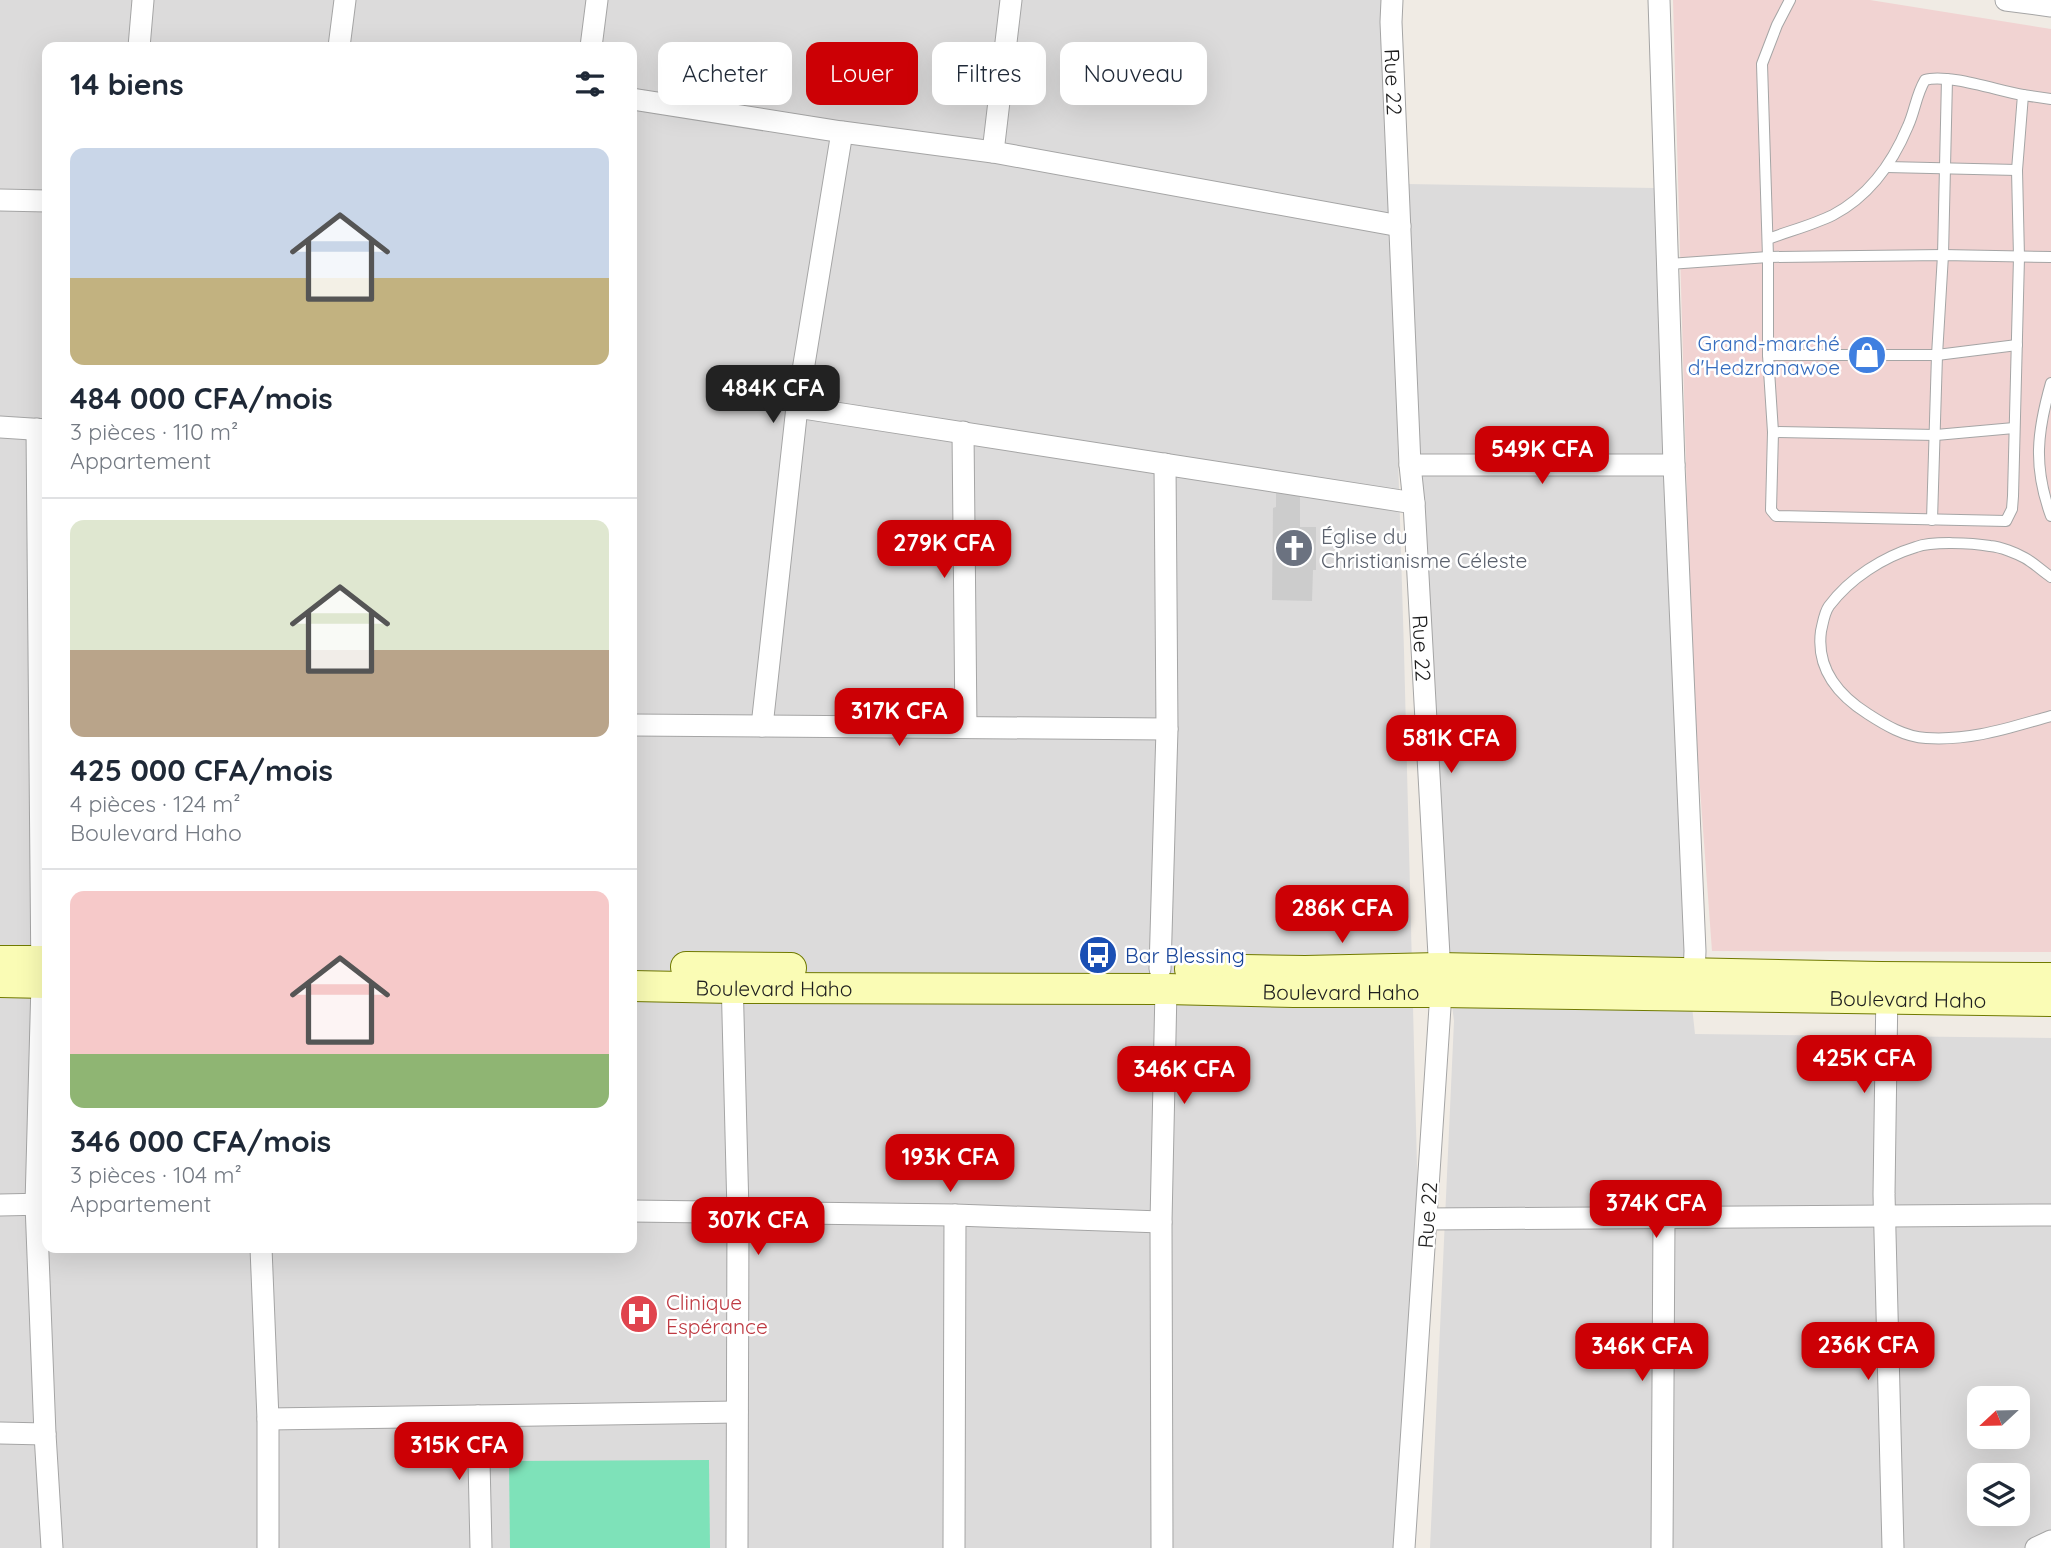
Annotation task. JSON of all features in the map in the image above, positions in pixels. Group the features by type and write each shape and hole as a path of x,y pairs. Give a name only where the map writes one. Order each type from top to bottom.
{"main road":[{"path":"0,961 42,971"},
{"name":"Boulevard Haho","path":"637,968 733,978"},
{"name":"Boulevard Haho","path":"637,986 733,978 1163,979 1305,971 1440,980 1887,988 2051,978"},
{"path":"0,982 42,973"},
{"name":"Boulevard Haho","path":"1440,980 1694,974 2051,1001"}],"street":[{"path":"139,42 142,0"},
{"path":"340,42 345,0"},
{"path":"593,42 597,0"},
{"path":"993,152 1011,0"},
{"name":"Rue 22","path":"1392,0 1410,465 1440,980 1427,1219 1404,1548"},
{"path":"1659,0 1694,974"},
{"path":"2006,0 2051,6"},
{"path":"637,100 842,132 993,152 1400,226"},
{"path":"762,726 797,407 842,132"},
{"path":"0,200 42,201"},
{"path":"797,407 1414,503"},
{"path":"0,427 42,430"},
{"path":"963,432 966,727"},
{"path":"1162,1548 1161,1222 1167,729 1165,464"},
{"path":"1410,465 1675,465"},
{"path":"637,725 1167,729"},
{"path":"733,978 738,1212 737,1548"},
{"path":"1887,988 1884,1216 1893,1548"},
{"path":"0,1205 42,1204"},
{"path":"637,1211 955,1215 1161,1222"},
{"path":"954,1548 955,1215"},
{"path":"1427,1219 2051,1215"},
{"path":"1662,1548 1664,1219"},
{"path":"43,1253 45,1434 52,1548"},
{"path":"261,1253 268,1419 268,1548"},
{"path":"268,1419 737,1412"},
{"path":"478,1416 481,1548"},
{"path":"0,1433 45,1434"},
{"path":"2036,1548 2051,1541"}],"lane":[{"path":"1790,0 1762,64 1768,239 1768,355 1773,432 1771,510 1776,516 2006,521 2012,509 2013,496 2017,345 2017,170 2023,95"},
{"path":"1768,239 1836,213 1871,186 1887,167 1909,123 1919,90 1925,80 1947,79 2051,99"},
{"path":"1932,520 1947,79"},
{"path":"1887,167 2017,170"},
{"path":"1669,264 1768,257 2051,257"},
{"path":"1768,355 1937,355 2017,345"},
{"path":"2051,383 2041,426 2038,457 2044,496 2051,516"},
{"path":"1773,432 1936,435 2014,428"},
{"path":"2051,577 2025,557 1992,546 1918,546 1882,561 1854,580 1828,607 1819,644 1824,667 1830,679 1858,708 1888,727 1923,738 1961,738 1998,732 2051,716"}],"shaded area":[{"path":"0,0 1384,0 1418,1205 1395,1548 0,1548"},
{"name":"Grand-marché d'Hedzranawoe","path":"1673,0 1870,0 2051,29 2051,952 1712,951 1692,680"},
{"path":"1407,184 1655,188 1684,933 1695,1034 2051,1038 2051,1548 1430,1548 1454,1021 1421,765"},
{"name":"Église du Christianisme Céleste","path":"1276,486 1300,486 1300,527 1316,527 1316,570 1313,570 1312,601 1272,600 1273,508 1276,507"}],"green space":[{"path":"709,1460 710,1548 510,1548 509,1461"}],"place":[{"name":"Grand-marché d'Hedzranawoe","path":"1867,355"},
{"name":"Église du Christianisme Céleste","path":"1294,548"},
{"name":"Bar Blessing","path":"1098,955"},
{"name":"Clinique Espérance","path":"639,1314"}]}
